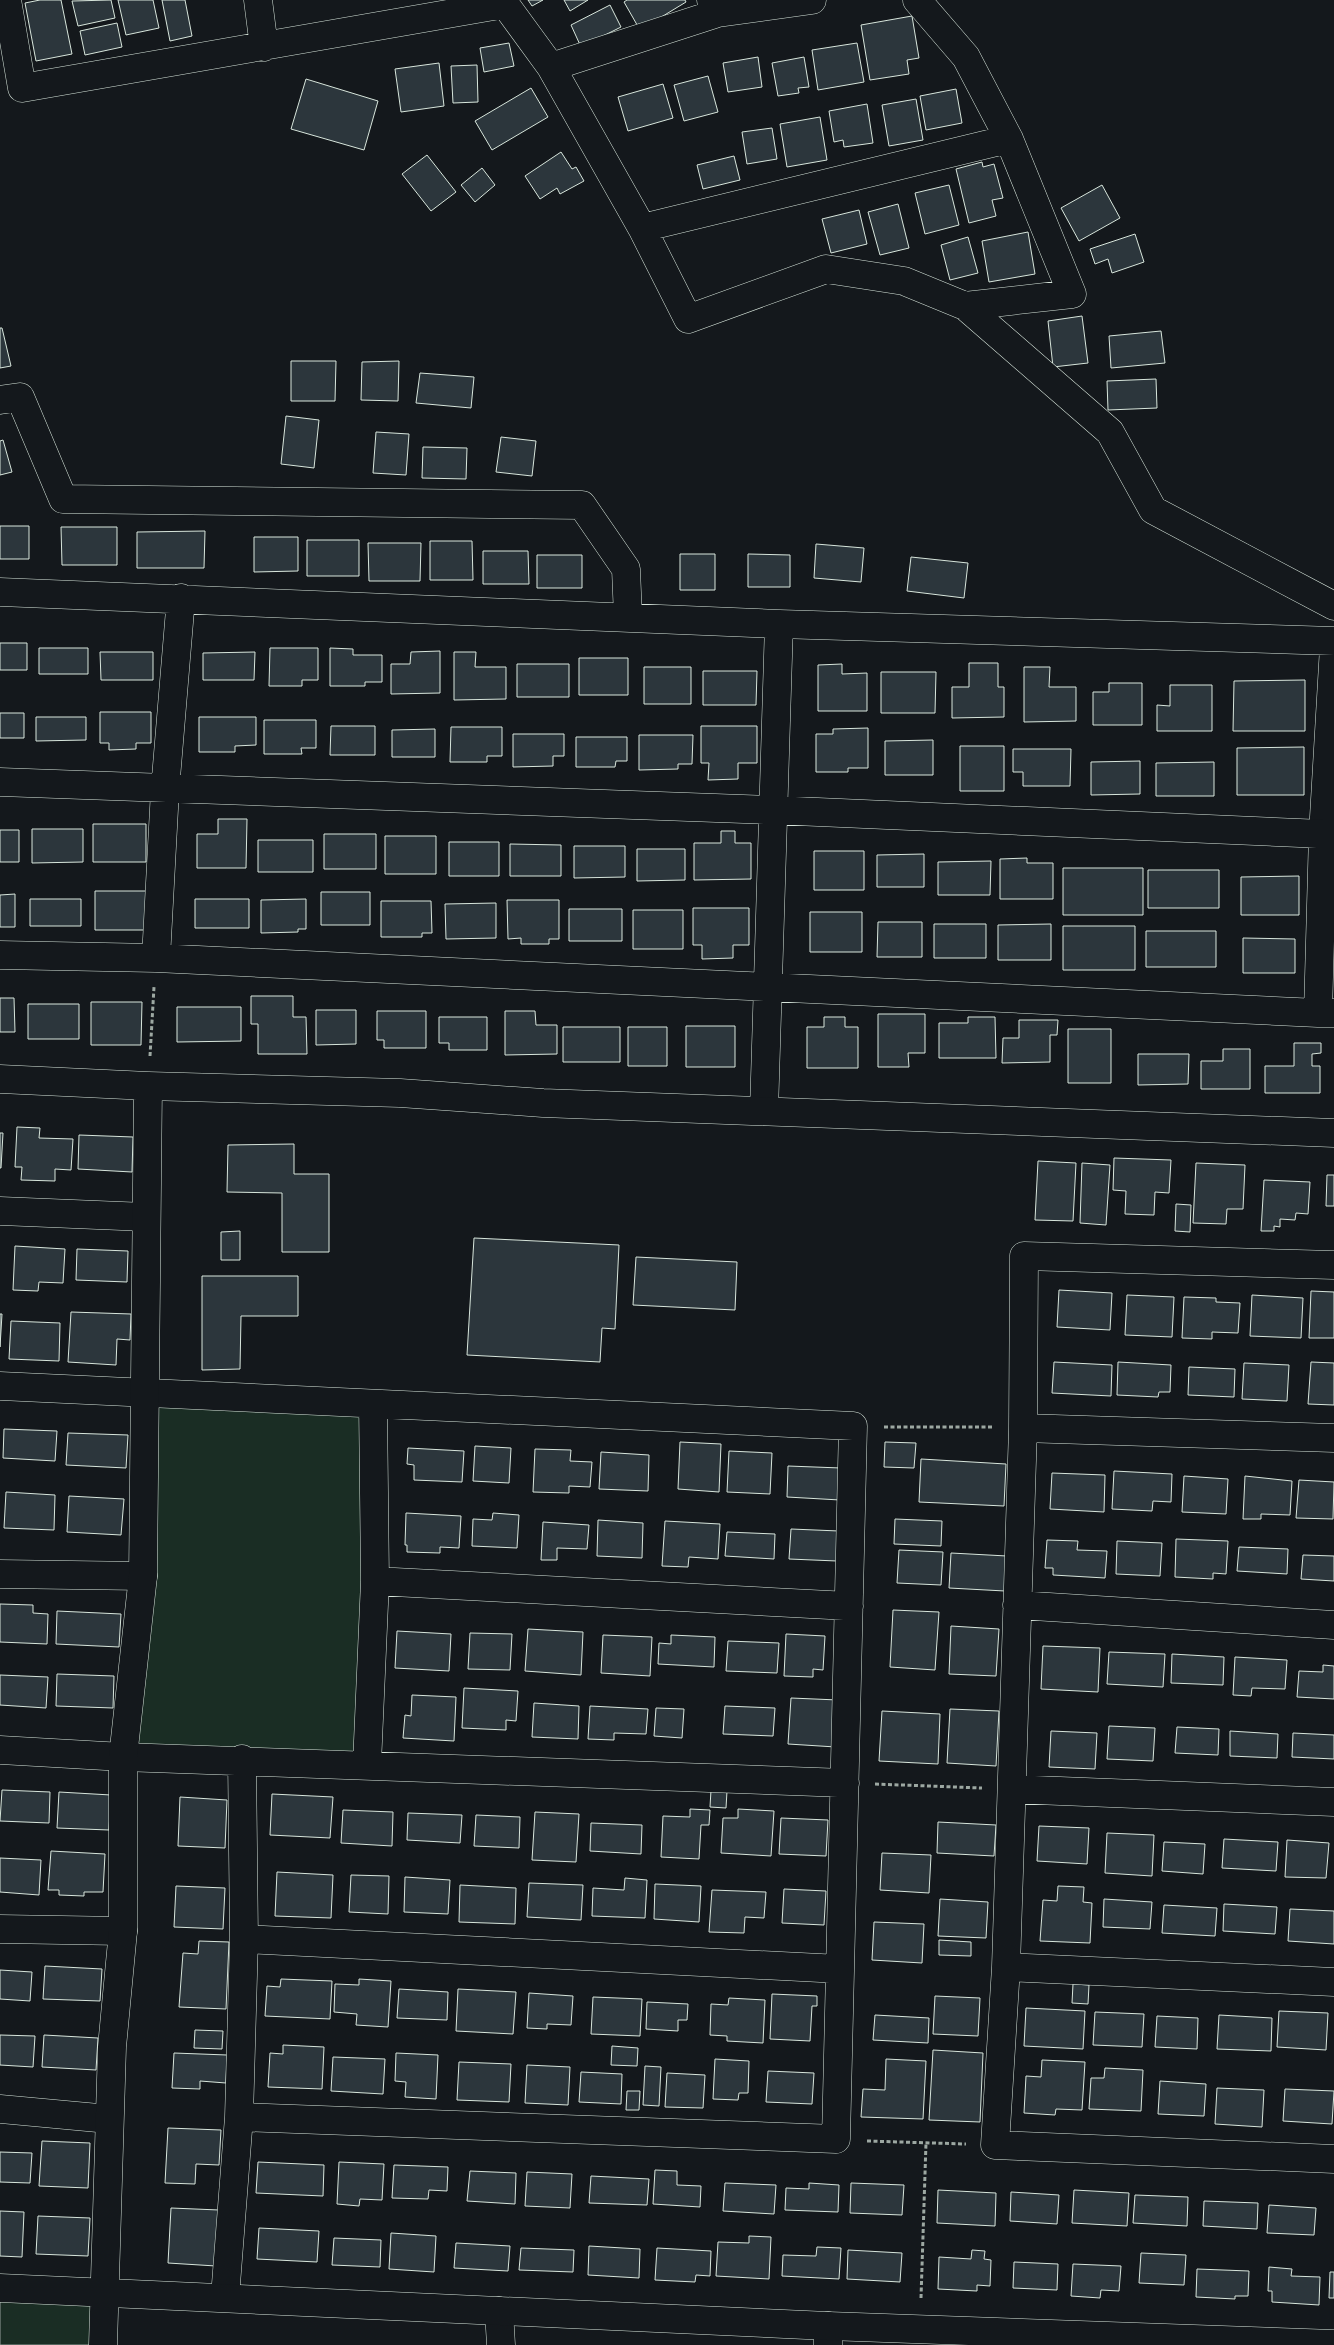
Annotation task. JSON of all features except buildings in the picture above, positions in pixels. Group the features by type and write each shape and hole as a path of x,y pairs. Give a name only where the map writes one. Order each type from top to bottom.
{"street":[{"path":"6,0 22,88 505,4 551,67 642,228 688,319 826,269 904,281 965,306 1110,432 1153,510 1334,606"},
{"path":"258,0 264,47"},
{"path":"551,67 715,6 812,0"},
{"path":"917,0 966,57 1009,140 1072,294 965,306"},
{"path":"642,228 1009,140"},
{"path":"0,400 20,397 63,499 582,505 626,569 628,617"},
{"path":"0,592 779,624 1334,641"},
{"path":"156,958 165,790 181,598"},
{"path":"764,1111 779,624"},
{"path":"0,955 156,958 1326,1013 1323,834 1334,647"},
{"path":"0,782 165,790 772,810 1323,834"},
{"path":"0,1079 148,1086 400,1093 543,1103 1334,1133"},
{"path":"103,2345 112,2047 123,1931 123,1757 143,1576 148,1086"},
{"path":"0,1211 146,1217"},
{"path":"1334,1265 1024,1256 1024,1428 1006,1966 995,2145 1334,2159"},
{"path":"0,1386 853,1426 836,2139 239,2117"},
{"path":"367,1764 375,1581 373,1404"},
{"path":"1024,1428 1334,1438"},
{"path":"0,1574 143,1576"},
{"path":"375,1581 849,1606"},
{"path":"1017,1605 1334,1625"},
{"path":"0,1750 123,1757 242,1759 845,1783"},
{"path":"225,2298 239,2117 244,1939 242,1759"},
{"path":"1012,1789 1334,1802"},
{"path":"0,1929 123,1931"},
{"path":"244,1939 840,1969"},
{"path":"1006,1966 1334,1982"},
{"path":"0,2109 109,2119"},
{"path":"0,2288 499,2310 828,2335 920,2329 982,2338 1332,2344"},
{"path":"499,2310 501,2345"}],"path":[{"path":"148,1086 156,958"},
{"path":"853,1426 1024,1428"},
{"path":"845,1783 1012,1789"},
{"path":"836,2139 995,2145"},
{"path":"920,2329 926,2143"}],"green space":[{"path":"145,1393 373,1404 367,1764 123,1757"},
{"path":"0,2288 104,2292 103,2345 0,2345"}]}
